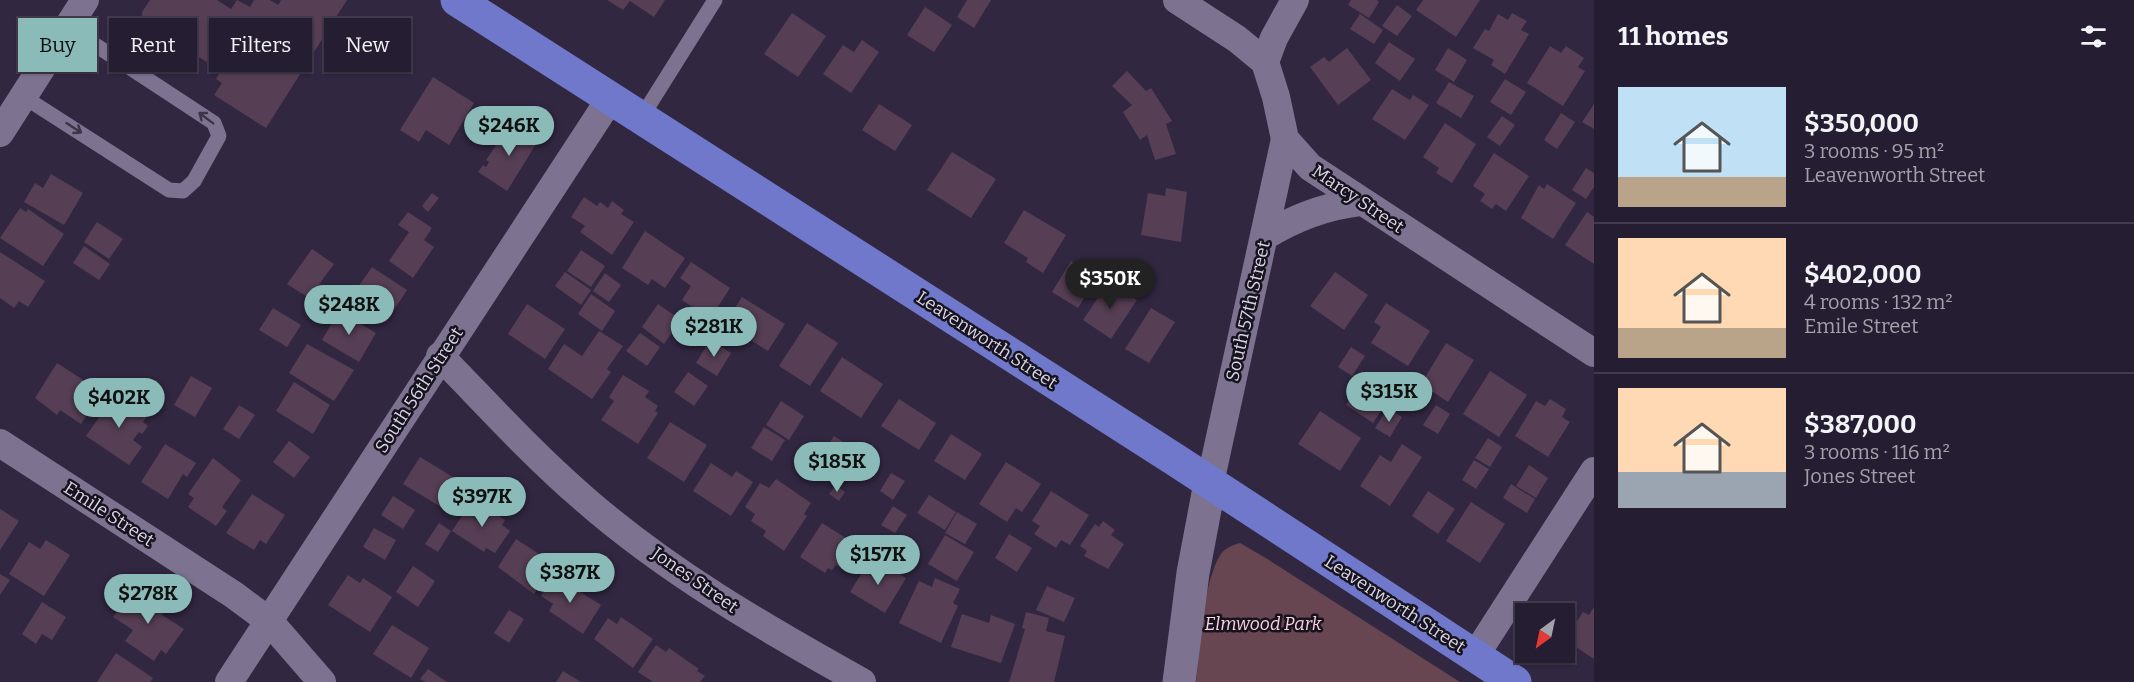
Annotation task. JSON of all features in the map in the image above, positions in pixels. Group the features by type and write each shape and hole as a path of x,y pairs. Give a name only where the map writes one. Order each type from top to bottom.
{"main road":[{"name":"Leavenworth Street","path":"457,0 1210,483 1515,682"}],"street":[{"path":"74,18 85,0"},
{"path":"1177,0 1237,39 1264,62 1295,0"},
{"name":"Marcy Street","path":"1264,62 1276,97 1285,139 1310,167 1360,202 1594,353"},
{"path":"0,133 40,72"},
{"name":"South 56th Street","path":"229,682 610,99"},
{"name":"South 57th Street","path":"1210,483 1285,139"},
{"path":"1265,236 1300,216 1321,209 1360,202"},
{"name":"Jones Street","path":"440,356 514,435 584,499 687,577 777,635 862,682"},
{"name":"Emile Street","path":"0,443 234,595 269,621 322,682"},
{"path":"1475,656 1594,471"},
{"path":"1179,682 1193,573 1210,483"}],"lane":[{"path":"641,118 715,0"},
{"path":"24,97 169,190 183,190 194,181 219,136 214,123 97,46"}],"green space":[{"name":"Elmwood Park","path":"1240,543 1460,682 1196,682 1203,615 1210,580 1223,552"}],"building":[{"path":"150,0 217,0 231,9 237,0 250,7 254,0 270,0 278,5 281,0 347,0 336,18 324,18 324,36 312,55 312,18 209,18 209,63 197,56 197,18 142,18 142,12"},
{"path":"607,0 665,0 654,17 630,1 623,10"},
{"path":"967,0 991,0 974,28 957,17"},
{"path":"1351,0 1377,0 1379,2 1369,18 1348,5"},
{"path":"1423,0 1480,0 1456,37 1416,10"},
{"path":"1397,5 1412,16 1397,36 1382,26"},
{"path":"925,7 952,25 934,52 907,35"},
{"path":"792,13 826,36 798,77 764,54"},
{"path":"1512,13 1527,21 1521,30 1529,34 1505,74 1491,65 1494,60 1473,48 1485,29 1489,31 1498,14 1508,20"},
{"path":"1360,14 1383,30 1374,44 1350,29"},
{"path":"862,40 879,52 851,93 823,74 843,45 854,52"},
{"path":"1389,42 1415,59 1400,81 1375,63"},
{"path":"1550,46 1561,53 1566,46 1584,58 1578,67 1585,71 1563,106 1527,83"},
{"path":"1347,48 1371,80 1338,105 1310,67 1324,57 1329,62"},
{"path":"1448,48 1467,60 1454,82 1435,70"},
{"path":"1127,71 1146,91 1151,88 1172,121 1166,124 1176,154 1155,160 1147,135 1140,140 1123,112 1132,105 1112,86"},
{"path":"220,72 301,72 266,128 214,95 222,83 216,79"},
{"path":"433,77 474,103 449,145 426,130 419,142 400,130"},
{"path":"1505,79 1526,92 1511,115 1490,102"},
{"path":"1449,82 1474,96 1461,118 1436,103"},
{"path":"1392,89 1410,100 1413,95 1429,105 1405,140 1372,119"},
{"path":"879,104 912,125 895,151 862,130"},
{"path":"1594,104 1594,129 1582,122"},
{"path":"1561,113 1575,122 1557,149 1544,140"},
{"path":"1502,116 1515,125 1500,146 1487,137"},
{"path":"511,123 538,141 507,191 478,172 483,165 486,167 489,162 486,160"},
{"path":"1445,123 1476,144 1452,183 1436,173 1439,168 1423,157"},
{"path":"952,152 996,179 971,218 927,190"},
{"path":"1494,153 1529,176 1506,211 1496,204 1492,209 1480,201 1485,194 1473,186"},
{"path":"1586,168 1594,173 1594,187 1586,199 1572,190"},
{"path":"51,174 83,193 64,225 24,202 35,183 43,188"},
{"path":"1547,184 1576,203 1553,239 1521,218 1539,185 1544,189"},
{"path":"1166,188 1187,192 1181,242 1141,235 1148,193 1165,196"},
{"path":"432,193 439,198 428,212 422,206"},
{"path":"584,197 597,206 600,202 608,208 612,201 624,210 621,214 634,222 612,255 580,232 585,226 571,217"},
{"path":"20,208 26,212 28,209 64,234 43,266 0,238"},
{"path":"1024,210 1066,235 1043,273 1026,262 1028,258 1004,243"},
{"path":"408,212 432,228 424,240 434,247 413,278 389,261 409,232 398,225"},
{"path":"1587,212 1594,217 1594,264 1565,245"},
{"path":"97,222 123,239 109,259 84,242"},
{"path":"645,231 685,258 665,288 652,279 648,285 622,268"},
{"path":"84,246 110,264 99,280 73,263"},
{"path":"312,249 334,264 309,298 287,284"},
{"path":"581,250 605,266 591,287 567,271"},
{"path":"0,252 45,281 28,307 19,301 14,308 0,298"},
{"path":"1071,261 1097,277 1078,308 1052,292"},
{"path":"691,262 730,288 710,319 682,300 691,286 680,278"},
{"path":"372,267 407,290 386,322 357,303 365,292 358,287"},
{"path":"565,272 591,290 581,305 555,286"},
{"path":"1335,272 1368,295 1344,330 1310,306"},
{"path":"605,273 621,285 609,302 593,291"},
{"path":"1109,281 1137,300 1111,339 1083,320"},
{"path":"591,294 615,311 602,331 578,314"},
{"path":"742,297 785,324 768,351 725,324"},
{"path":"1386,303 1430,331 1408,366 1371,343 1381,327 1374,322"},
{"path":"527,304 565,329 545,359 508,334"},
{"path":"658,304 681,320 664,344 642,327"},
{"path":"273,308 301,325 287,347 259,330"},
{"path":"1151,308 1175,322 1149,363 1125,349"},
{"path":"339,311 376,333 359,362 322,340"},
{"path":"807,323 838,343 810,386 779,366"},
{"path":"599,331 623,346 607,369 611,372 592,399 548,369 564,344 582,356"},
{"path":"640,333 660,347 647,366 626,351"},
{"path":"710,340 731,353 717,376 696,363"},
{"path":"1446,343 1474,360 1448,402 1421,384"},
{"path":"307,344 354,370 334,401 289,373"},
{"path":"1351,347 1365,356 1352,376 1338,367"},
{"path":"842,357 883,384 861,418 820,391"},
{"path":"57,363 97,389 89,400 94,404 81,424 60,410 57,415 35,398"},
{"path":"1490,371 1527,395 1499,437 1463,414"},
{"path":"688,372 708,386 694,406 674,392"},
{"path":"623,375 649,391 645,397 658,406 655,411 658,413 638,444 601,420 614,401 609,397"},
{"path":"191,376 212,388 195,417 174,405"},
{"path":"294,382 330,405 313,434 276,411"},
{"path":"1360,384 1387,402 1373,423 1346,405"},
{"path":"116,393 148,415 143,422 148,426 133,440 142,447 129,465 86,436"},
{"path":"899,399 936,423 919,450 881,426"},
{"path":"1550,399 1566,409 1562,417 1570,422 1548,457 1515,436 1536,401 1545,406"},
{"path":"781,401 804,416 789,440 766,425"},
{"path":"239,405 255,415 239,439 223,429"},
{"path":"1436,405 1450,414 1438,434 1423,425"},
{"path":"1388,408 1402,417 1390,437 1375,428"},
{"path":"1320,411 1361,438 1340,471 1298,444"},
{"path":"670,422 707,445 684,482 647,458"},
{"path":"764,427 785,440 772,461 751,448"},
{"path":"951,434 982,454 965,480 934,461"},
{"path":"834,436 854,449 840,471 820,458"},
{"path":"1488,438 1502,447 1490,467 1475,458"},
{"path":"289,441 310,457 294,478 273,462"},
{"path":"165,444 196,463 187,477 183,474 168,499 141,482"},
{"path":"1402,444 1422,457 1390,506 1360,486 1380,455 1391,462"},
{"path":"420,457 466,485 449,512 403,484"},
{"path":"213,458 241,480 222,507 227,511 216,526 188,507 194,498 188,494"},
{"path":"1474,460 1489,469 1476,489 1462,480"},
{"path":"1006,462 1041,484 1022,512 1016,508 1007,522 979,504"},
{"path":"711,463 732,477 736,471 753,482 731,516 693,491"},
{"path":"822,464 836,474 832,481 817,471"},
{"path":"1529,465 1548,478 1536,498 1516,486"},
{"path":"891,473 905,481 893,500 880,491"},
{"path":"776,479 811,503 804,514 807,516 784,551 763,536 766,531 751,521 755,514 745,507 760,483 769,488"},
{"path":"1511,484 1535,499 1527,513 1503,498"},
{"path":"836,485 845,492 839,501 829,494"},
{"path":"1051,491 1089,515 1070,545 1061,540 1056,548 1034,534 1040,526 1032,521"},
{"path":"1428,491 1455,509 1438,534 1412,516"},
{"path":"252,494 285,515 266,544 260,540 254,550 226,533"},
{"path":"929,495 956,512 945,530 917,513"},
{"path":"393,496 415,510 403,529 381,515"},
{"path":"473,499 505,520 502,525 510,531 495,553 486,548 484,552 452,531"},
{"path":"1471,502 1505,524 1480,563 1446,541"},
{"path":"893,506 907,515 895,533 881,525"},
{"path":"0,509 19,521 0,550"},
{"path":"957,512 977,524 965,544 945,533"},
{"path":"1103,521 1115,530 1111,535 1124,544 1108,569 1084,556 1087,551 1080,546 1095,524 1099,527"},
{"path":"439,523 451,531 438,552 425,544"},
{"path":"822,523 857,545 842,569 836,565 832,570 828,568 825,573 800,557"},
{"path":"374,528 396,540 385,560 363,547"},
{"path":"1009,534 1032,548 1017,572 995,558"},
{"path":"945,535 974,552 957,581 928,564"},
{"path":"516,539 553,563 534,594 498,567"},
{"path":"46,540 70,555 44,596 9,574 29,542 40,549"},
{"path":"880,562 906,578 885,613 850,592 867,564 876,569"},
{"path":"413,566 435,581 418,607 396,592"},
{"path":"0,574 10,580 0,595"},
{"path":"348,575 360,583 363,578 392,597 370,632 328,605"},
{"path":"554,575 601,605 583,634 549,611 553,604 541,596"},
{"path":"935,578 960,589 953,603 958,606 941,643 899,623 919,581 932,587"},
{"path":"1047,586 1075,598 1064,622 1036,610"},
{"path":"135,587 166,609 162,615 184,629 166,654 161,650 154,661 125,641 133,630 113,617"},
{"path":"42,602 66,617 52,640 42,634 36,644 22,634"},
{"path":"1594,607 1594,659 1575,646 1577,632 1575,624 1583,612 1589,615"},
{"path":"509,610 524,619 509,643 494,633"},
{"path":"1026,612 1049,618 1046,631 1065,636 1054,682 1009,682 1025,629 1022,628"},
{"path":"962,614 989,623 991,615 1015,624 1001,663 951,647"},
{"path":"621,617 653,639 633,668 594,639 608,618 617,624"},
{"path":"392,625 429,648 411,678 373,654"},
{"path":"656,645 666,652 669,648 699,669 697,671 705,676 700,682 653,682 638,672"},
{"path":"116,653 153,678 150,682 97,682"},
{"path":"428,669 447,682 425,682 420,679"},
{"path":"563,671 581,682 556,682"}]}
